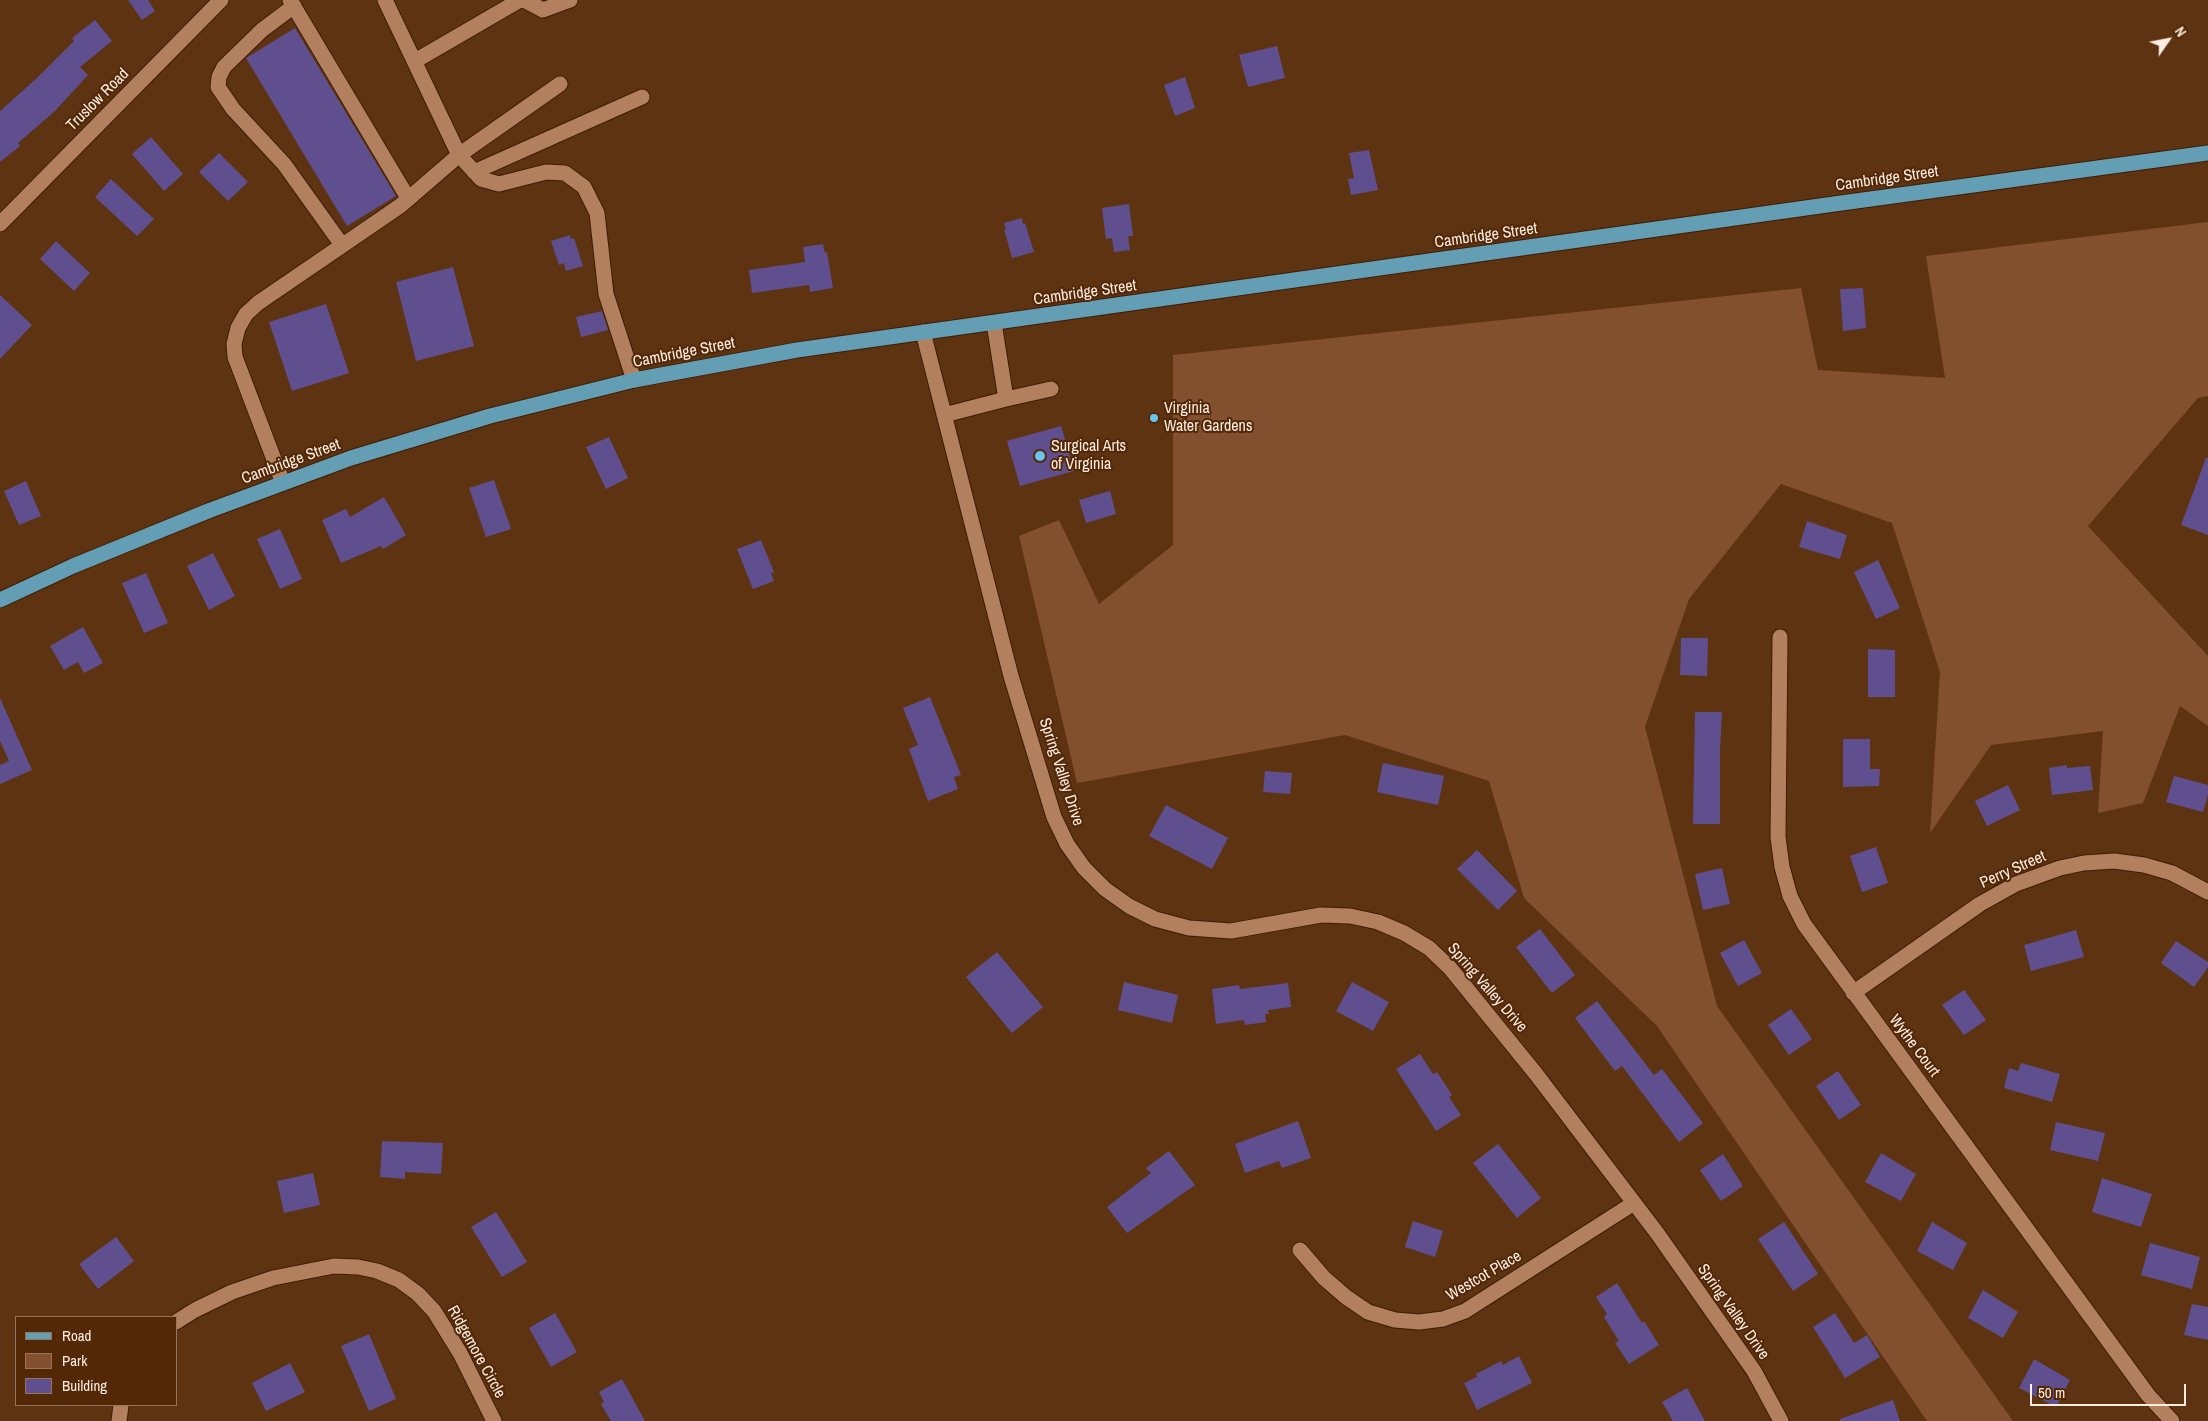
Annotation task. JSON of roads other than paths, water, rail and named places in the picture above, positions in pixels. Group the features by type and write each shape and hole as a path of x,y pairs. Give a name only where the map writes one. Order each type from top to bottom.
{"main road":[{"name":"Cambridge Street","path":"0,600 73,566 351,458 490,416 634,380 797,350 2208,153"}],"street":[{"name":"Truslow Road","path":"0,224 221,0"},
{"path":"385,0 459,155 481,179 499,184 546,172 566,173 584,186 597,213 606,294 634,380"},
{"path":"414,61 522,0 543,10 570,0"},
{"path":"342,246 284,164 233,109 218,87 219,77 224,67 292,3 408,198"},
{"path":"283,483 235,357 234,344 238,328 246,314 258,302 400,206 459,155 560,84"},
{"path":"474,172 642,97"},
{"path":"994,323 1006,399"},
{"name":"Spring Valley Drive","path":"922,332 1011,676 1054,817 1067,844 1084,868 1105,889 1129,906 1155,919 1189,928 1231,930 1321,915 1350,916 1378,922 1404,933 1429,948 1450,968 1536,1074 1634,1203 1754,1371 1781,1421"},
{"path":"944,415 1051,389"},
{"name":"Wythe Court","path":"1780,636 1778,837 1782,867 1790,896 1804,924 1853,993 2148,1395 2172,1421"},
{"name":"Perry Street","path":"1853,993 1980,904 2016,884 2060,868 2084,863 2114,861 2144,865 2172,873 2208,892"},
{"name":"Westcot Place","path":"1300,1250 1324,1278 1346,1297 1368,1312 1395,1320 1419,1322 1443,1319 1465,1311 1634,1203"},
{"name":"Ridgemore Circle","path":"178,1321 232,1292 273,1278 334,1266 358,1267 376,1271 399,1280 412,1289 434,1311 460,1353 494,1421"},
{"path":"119,1421 121,1406"}],"place":[{"name":"Virginia Water Gardens","path":"1154,418"},
{"name":"Surgical Arts of Virginia","path":"1040,456"}]}
